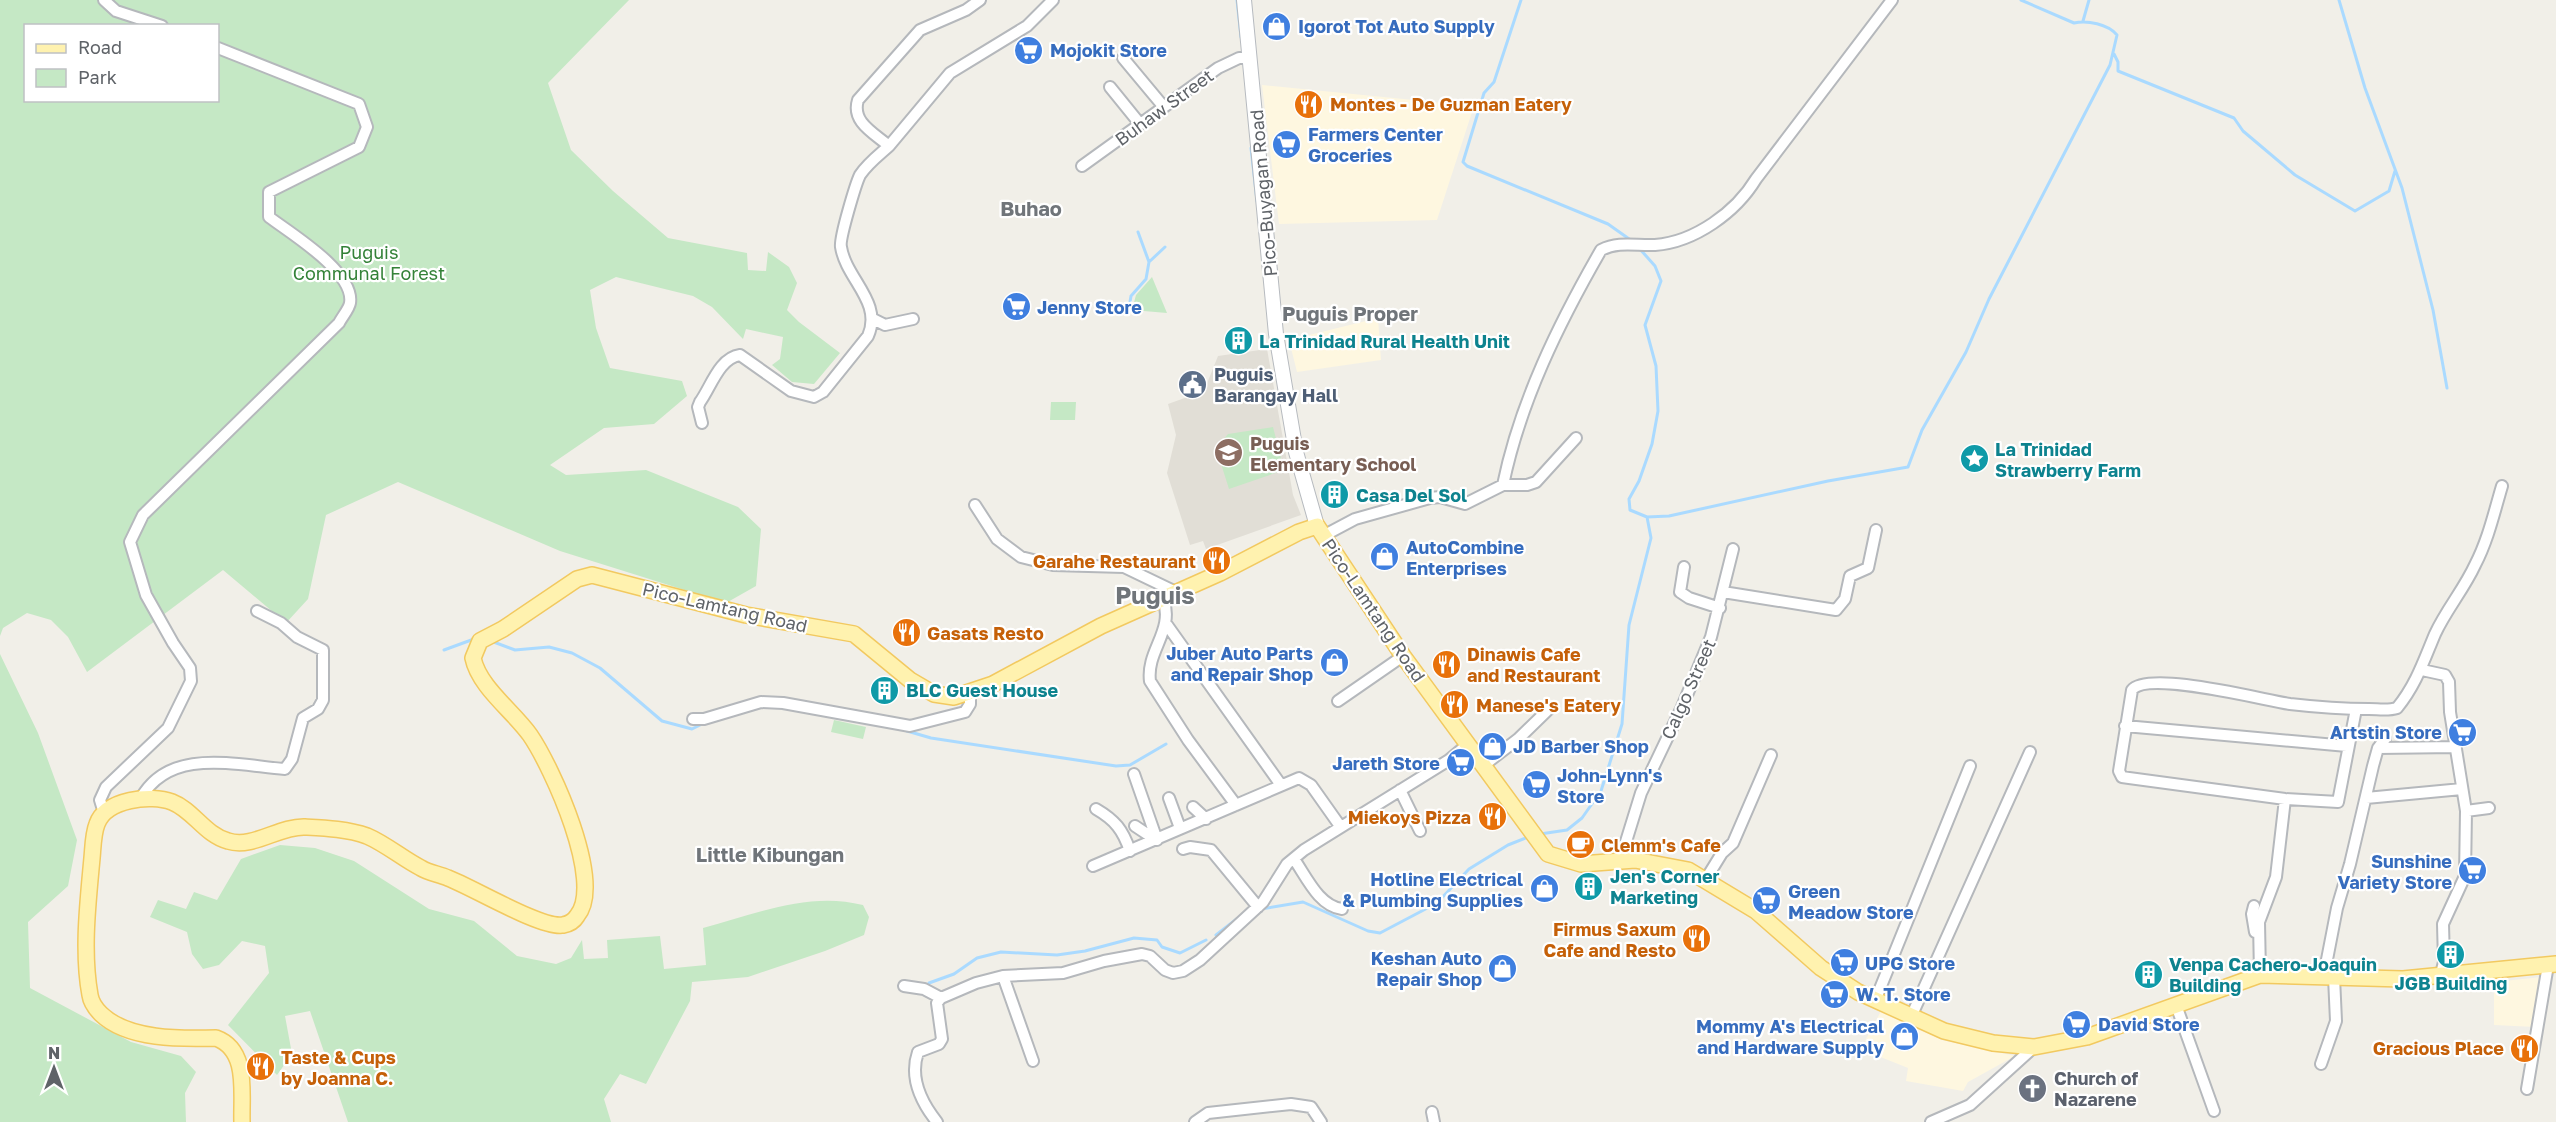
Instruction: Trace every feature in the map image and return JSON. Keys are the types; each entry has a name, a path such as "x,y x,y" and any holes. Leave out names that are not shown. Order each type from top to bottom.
{"main road":[{"name":"Pico-Buyagan Road","path":"1244,0 1245,58 1276,334 1296,452 1320,531"},
{"name":"Pico-Lamtang Road","path":"104,813 141,798 160,798 177,803 212,834 234,843 250,841 281,829 301,827 367,836 423,870 446,877 522,913 545,922 562,925 572,922 579,915 585,896 584,867 573,827 558,790 530,736 485,684 475,667 473,658 480,640 503,629 577,579 592,575 746,615 854,634 910,680 934,694 954,697 1002,680 1101,626 1171,595 1306,529 1320,531 1402,656 1484,765 1530,829 1539,846 1548,854 1566,862 1581,864 1635,860 1688,870 1756,911 1821,968 1875,1001 1911,1017 1971,1038 2034,1047 2087,1037 2260,975 2403,979 2552,965"},
{"path":"104,813 97,823 89,892 87,959 90,998 100,1013 115,1025 141,1033 216,1038 225,1041 234,1050 241,1069 242,1122"}],"street":[{"path":"104,0 116,11 156,24"},
{"path":"890,146 859,121 856,114 858,100 920,30 966,10 980,0"},
{"path":"702,423 698,407 700,402 721,367 735,355 740,355 799,395 817,397 868,336 873,320 869,302 855,281 840,243 859,177 869,163 890,146 950,73 1028,26 1053,0"},
{"path":"1503,485 1510,447 1546,356 1601,250 1612,244 1656,245 1674,242 1730,212 1746,196 1756,179 1893,0"},
{"path":"104,813 100,800 106,787 168,728 191,681 190,668 146,595 130,542 143,515 339,323 350,303 348,287 327,261 269,217 269,192 359,147 367,127 359,104 219,48"},
{"path":"1123,58 1163,106"},
{"name":"Buhaw Street","path":"1082,166 1218,68 1245,58"},
{"path":"1110,87 1140,124"},
{"path":"873,320 885,325 913,319"},
{"path":"1320,531 1430,498 1467,504 1503,485 1527,485 1536,482 1576,438"},
{"path":"2356,709 2347,746 2338,802 2285,799 2122,777 2118,767 2132,690 2140,684 2169,684 2289,703 2356,709 2397,708 2407,697 2422,670 2436,632 2485,544 2502,486"},
{"path":"975,506 997,539 1021,557 1053,565 1124,567 1171,595 1167,625 1159,643 1150,677 1181,729 1236,805"},
{"path":"1723,592 1836,610 1845,599 1851,576 1868,568 1876,530"},
{"name":"Calgo Street","path":"1620,861 1641,793 1692,685 1720,608 1733,549"},
{"path":"1684,567 1680,592 1689,598 1720,608"},
{"path":"141,798 149,784 182,764 199,762 285,769 292,759 303,718 318,710 323,700 323,650 297,638 281,623 257,611"},
{"path":"1167,625 1281,785"},
{"path":"1338,701 1402,656"},
{"path":"2422,670 2445,675 2449,682 2466,811 2465,876 2443,924 2444,962 2441,974"},
{"path":"693,719 705,719 761,702 783,703 910,726 965,711 970,704 970,692"},
{"path":"1484,765 1518,739 1550,708"},
{"path":"2125,726 2347,746"},
{"path":"2321,1064 2336,1021 2329,976 2337,908 2378,748 2385,739"},
{"path":"936,1122 916,1088 914,1077 918,1052 939,1044 942,1039 937,1003 941,998 976,983 1003,976 1063,973 1104,961 1143,954 1150,956 1164,970 1184,971 1200,960 1258,907 1294,859 1340,826 1449,760 1467,745"},
{"path":"2378,748 2456,747"},
{"path":"1911,1017 2030,752"},
{"path":"1706,879 1722,853 1733,843 1771,755"},
{"path":"1875,1001 1970,766"},
{"path":"1134,774 1156,840"},
{"path":"1093,866 1299,778 1307,780 1340,826"},
{"path":"2366,798 2462,789"},
{"path":"1400,790 1420,831"},
{"path":"1169,798 1180,828"},
{"path":"2260,975 2259,922 2276,877 2285,799"},
{"path":"1193,807 1206,819"},
{"path":"2466,811 2489,808"},
{"path":"1096,809 1111,817 1119,827 1130,851"},
{"path":"1135,826 1156,840"},
{"path":"1183,849 1190,847 1211,850 1258,907"},
{"path":"1294,859 1322,900 1331,908 1342,909"},
{"path":"2254,906 2252,914 2255,934 2254,948 2259,949"},
{"path":"2526,1089 2552,965"},
{"path":"1003,976 1033,1061"},
{"path":"904,986 932,992 941,998"},
{"path":"2176,1005 2214,1111"},
{"path":"1931,1122 1970,1105 2034,1047"},
{"path":"1195,1122 1208,1113 1235,1117 1300,1104 1311,1107 1321,1122"}],"shaded area":[{"path":"1262,85 1474,106 1437,220 1279,224"},
{"path":"1378,318 1381,360 1297,372 1289,340"},
{"name":"Puguis Elementary School","path":"1267,349 1293,495 1301,515 1206,549 1203,541 1190,545 1167,473 1176,435 1168,404 1204,391 1218,356"},
{"path":"2543,977 2535,1027 2494,1025 2494,982"},
{"path":"1881,1011 1942,1040 2015,1056 1968,1082 1963,1091 1906,1081 1908,1068 1873,1054 1865,1041"}],"green space":[{"name":"Puguis Communal Forest","path":"0,0 629,0 548,83 571,150 613,191 668,238 747,253 748,270 766,271 768,252 789,267 797,283 787,310 840,353 814,384 792,382 772,365 780,359 783,337 746,329 743,339 712,307 693,296 616,277 590,290 596,328 610,368 682,381 687,396 654,424 604,428 550,465 566,475 646,470 738,507 761,529 756,586 726,603 560,551 398,482 326,515 308,599 286,623 223,570 87,672 68,637 51,620 27,613 3,628 0,636"},
{"path":"1152,277 1167,313 1132,310 1136,295"},
{"path":"1051,402 1076,402 1075,420 1050,420"},
{"path":"1273,427 1284,470 1229,489 1216,448 1228,434"},
{"path":"0,654 38,733 77,840 68,886 28,922 30,988 131,1042 181,1056 196,1072 185,1093 186,1122 0,1122"},
{"path":"834,720 866,727 863,739 831,732"},
{"path":"280,845 315,848 354,861 429,909 474,921 517,956 556,964 571,958 582,940 584,959 608,958 607,940 660,936 664,969 706,965 703,928 802,902 843,901 863,905 869,917 864,935 825,951 748,977 692,982 690,1001 646,1084 620,1074 604,1099 611,1122 348,1122 310,1011 285,1016 292,1054 277,1075 228,1025 269,973 265,946 242,941 219,965 203,969 192,954 187,932 150,917 158,900 186,909 194,892 217,900 241,859"}],"waterway":[{"path":"1237,0 1241,37"},
{"path":"1521,0 1494,82 1484,93 1463,162 1467,166 1608,224 1632,241"},
{"path":"1639,248 1655,266 1661,281 1645,325 1656,366 1658,411 1652,444 1639,481 1629,499 1630,510 1647,517 1669,516 1828,481 1908,467 1922,430 1966,352 1989,299 2110,65 2117,35 2113,31 2097,24 2074,23 2021,0"},
{"path":"2083,21 2089,0"},
{"path":"2339,0 2365,88 2402,188 2433,310 2447,388"},
{"path":"2114,54 2118,62 2118,71 2234,118 2243,131 2295,175 2355,211 2389,191 2395,171"},
{"path":"1251,148 1257,201"},
{"path":"1138,232 1149,262"},
{"path":"1129,308 1131,296 1146,279 1149,262 1165,247"},
{"path":"1540,834 1567,830 1582,818 1601,791 1622,724 1629,625 1651,538 1647,517"},
{"path":"444,650 474,639"},
{"path":"491,641 515,650 549,647 572,653 600,668 662,721 692,729 704,723"},
{"path":"907,731 931,738 1116,766 1130,765 1166,744"},
{"path":"1261,909 1303,902 1368,931 1380,933 1437,903 1469,869 1508,845 1528,837"},
{"path":"1216,935 1238,918"},
{"path":"929,983 954,974 977,958 1001,952 1057,955 1085,951 1134,938 1157,940 1162,947 1180,953 1206,940"}],"place":[{"name":"Igorot Tot Auto Supply","path":"1277,26"},
{"name":"Mojokit Store","path":"1029,50"},
{"name":"Montes - De Guzman Eatery","path":"1309,104"},
{"name":"Farmers Center Groceries","path":"1287,144"},
{"name":"Jenny Store","path":"1016,307"},
{"name":"La Trinidad Rural Health Unit","path":"1238,341"},
{"name":"Puguis Barangay Hall","path":"1193,384"},
{"name":"Puguis Elementary School","path":"1229,453"},
{"name":"La Trinidad Strawberry Farm","path":"1974,459"},
{"name":"Casa Del Sol","path":"1335,495"},
{"name":"AutoCombine Enterprises","path":"1385,557"},
{"name":"Garahe Restaurant","path":"1217,561"},
{"name":"Gasats Resto","path":"906,633"},
{"name":"Juber Auto Parts and Repair Shop","path":"1334,663"},
{"name":"Dinawis Cafe and Restaurant","path":"1446,664"},
{"name":"BLC Guest House","path":"885,690"},
{"name":"Manese's Eatery","path":"1455,705"},
{"name":"Artstin Store","path":"2463,732"},
{"name":"JD Barber Shop","path":"1492,746"},
{"name":"Jareth Store","path":"1461,763"},
{"name":"John-Lynn's Store","path":"1536,785"},
{"name":"Miekoys Pizza","path":"1492,817"},
{"name":"Clemm's Cafe","path":"1580,845"},
{"name":"Sunshine Variety Store","path":"2473,871"},
{"name":"Jen's Corner Marketing","path":"1589,886"},
{"name":"Hotline Electrical & Plumbing Supplies","path":"1544,889"},
{"name":"Green Meadow Store","path":"1767,901"},
{"name":"Firmus Saxum Cafe and Resto","path":"1697,939"},
{"name":"JGB Building","path":"2451,954"},
{"name":"UPG Store","path":"1844,963"},
{"name":"Keshan Auto Repair Shop","path":"1503,968"},
{"name":"Venpa Cachero-Joaquin Building","path":"2148,974"},
{"name":"W. T. Store","path":"1835,994"},
{"name":"David Store","path":"2077,1024"},
{"name":"Mommy A's Electrical and Hardware Supply","path":"1905,1036"},
{"name":"Gracious Place","path":"2525,1048"},
{"name":"Taste & Cups by Joanna C.","path":"260,1067"},
{"name":"Church of Nazarene","path":"2033,1088"}],"district":[{"name":"Buhao","path":"1031,208"},
{"name":"Puguis Proper","path":"1350,313"},
{"name":"Puguis","path":"1155,594"},
{"name":"Little Kibungan","path":"770,854"}]}
